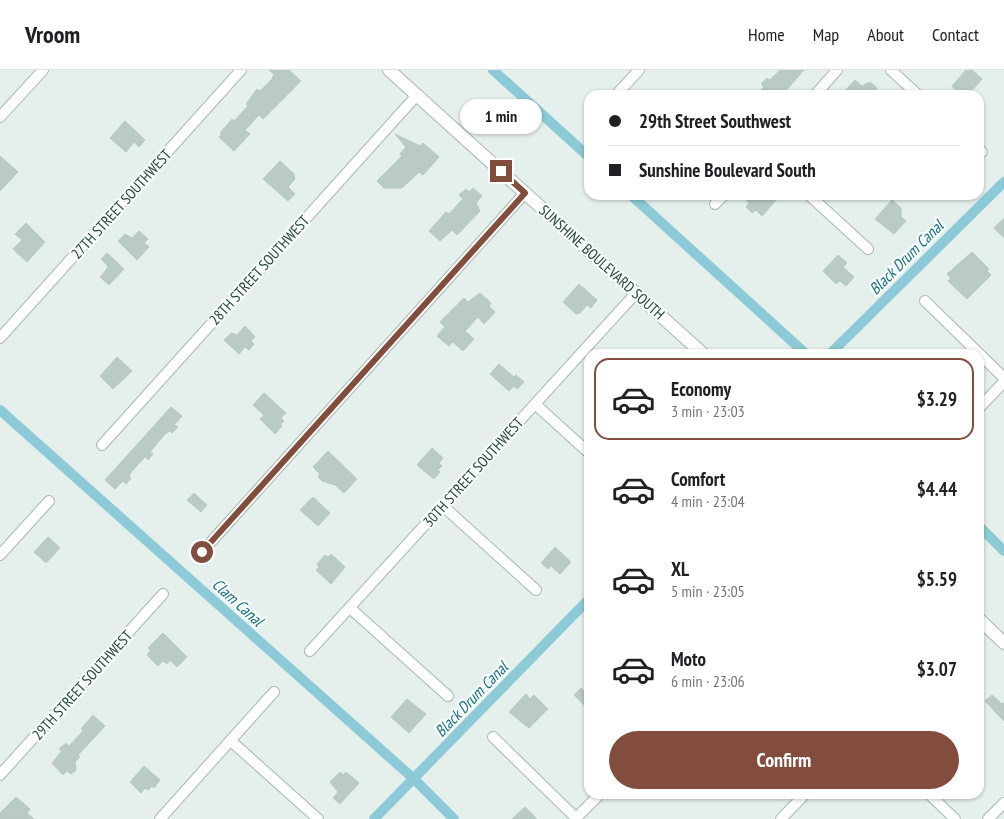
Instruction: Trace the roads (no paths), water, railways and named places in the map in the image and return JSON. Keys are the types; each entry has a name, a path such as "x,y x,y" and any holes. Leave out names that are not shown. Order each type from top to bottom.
{"street":[{"path":"0,117 43,70"},
{"name":"27TH STREET SOUTHWEST","path":"0,338 241,70"},
{"name":"SUNSHINE BOULEVARD SOUTH","path":"389,70 698,349"},
{"path":"621,90 639,70"},
{"path":"819,90 837,70"},
{"path":"891,70 913,90"},
{"name":"28TH STREET SOUTHWEST","path":"102,444 418,95"},
{"path":"202,552 525,193"},
{"path":"715,204 719,200"},
{"path":"814,200 868,249"},
{"name":"30TH STREET SOUTHWEST","path":"585,349 636,293"},
{"path":"925,301 974,349"},
{"name":"30TH STREET SOUTHWEST","path":"310,651 584,350"},
{"path":"984,359 1004,378"},
{"path":"984,403 1004,382"},
{"path":"535,404 584,448"},
{"path":"0,555 49,501"},
{"path":"443,506 536,590"},
{"name":"29TH STREET SOUTHWEST","path":"0,775 163,594"},
{"path":"350,608 448,696"},
{"path":"984,624 1004,644"},
{"path":"160,819 274,692"},
{"path":"493,737 575,819 595,799"},
{"path":"231,741 318,819"},
{"path":"781,819 800,799"},
{"path":"934,799 955,819"},
{"path":"988,819 1004,803"}],"waterway":[{"path":"493,70 584,152"},
{"name":"Black Drum Canal","path":"835,349 1004,182"},
{"path":"637,200 800,349"},
{"name":"Clam Canal","path":"0,410 414,779 454,819"},
{"path":"984,531 1004,551"},
{"name":"Black Drum Canal","path":"374,819 584,604"}]}
